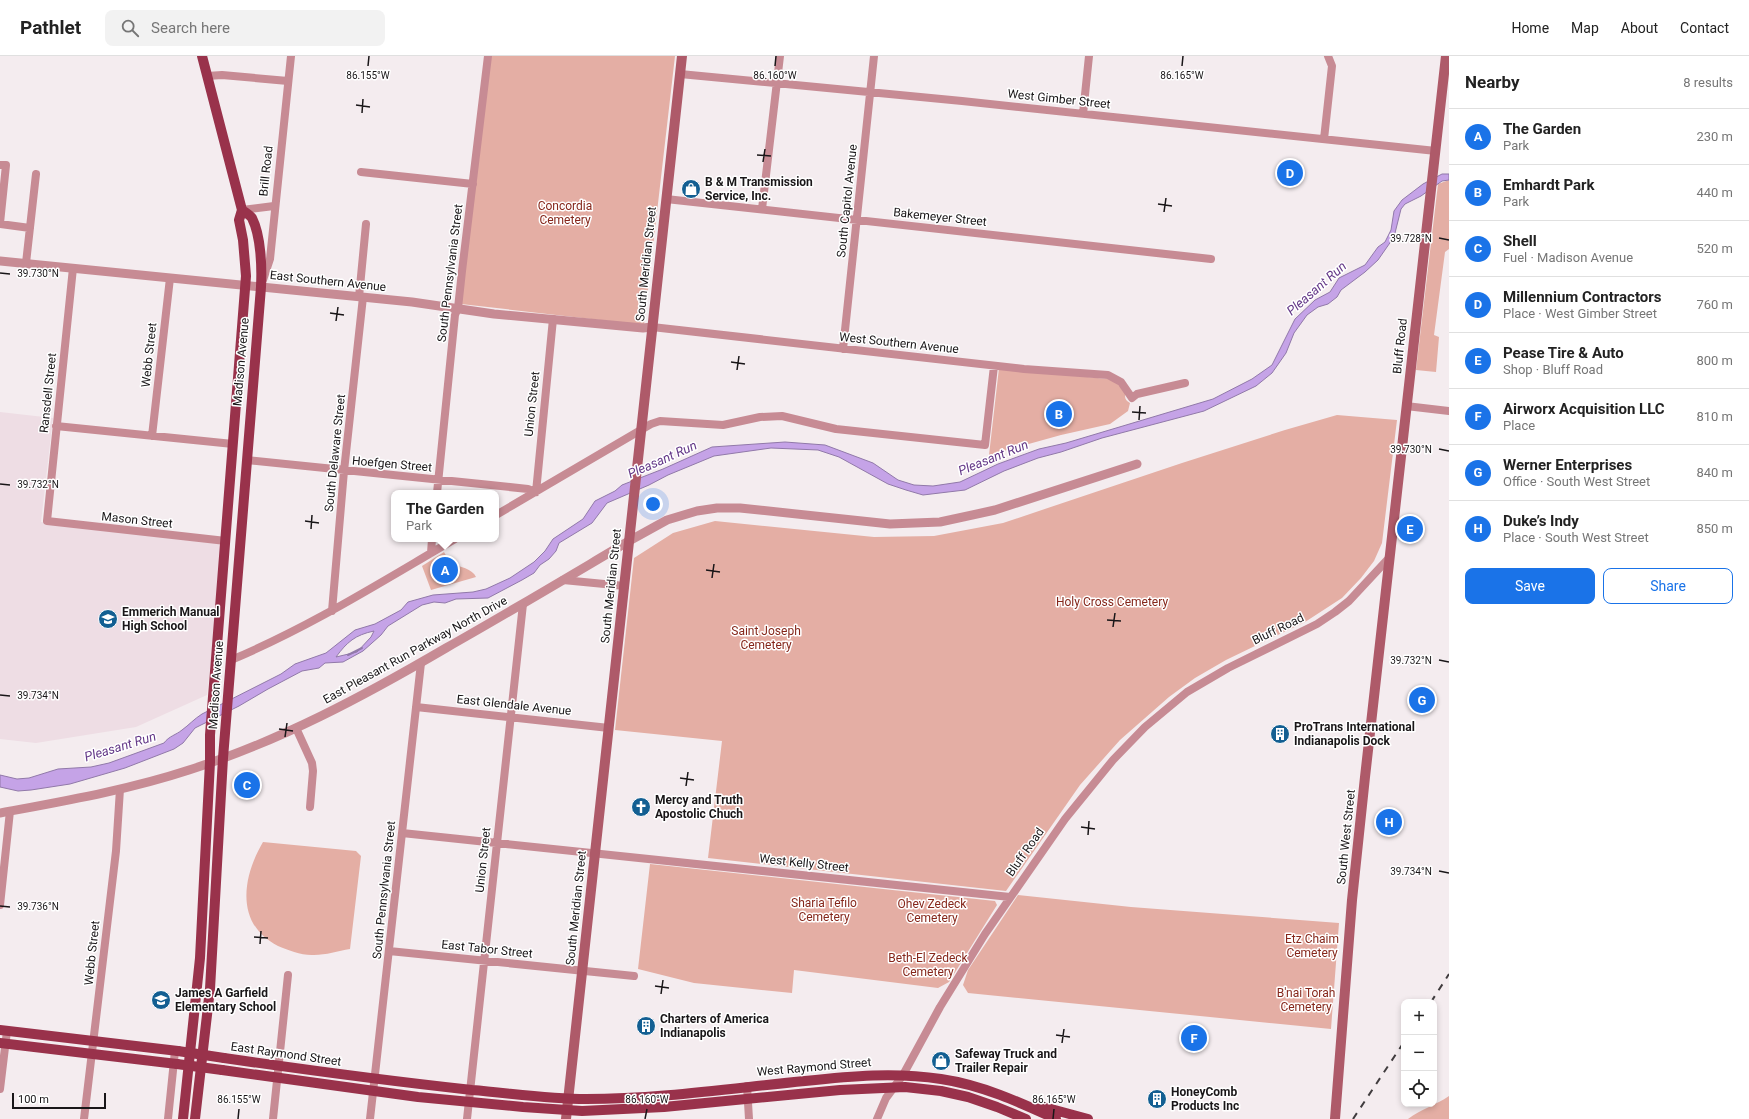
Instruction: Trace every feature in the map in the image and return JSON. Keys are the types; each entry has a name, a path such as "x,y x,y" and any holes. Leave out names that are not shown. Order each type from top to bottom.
{"main road":[{"name":"Madison Avenue","path":"183,1119 200,958 210,736 246,286 246,260 239,220 242,210 202,56"},
{"name":"South Meridian Street","path":"566,1115 682,56"},
{"name":"Bluff Road","path":"1389,558 1446,56"},
{"name":"Madison Avenue","path":"195,1119 210,989 223,758 261,287 261,261 257,237 251,217 242,210"},
{"name":"South West Street","path":"1335,1119 1352,900 1389,558"},
{"name":"East Raymond Street","path":"3,1030 177,1051 374,1079 568,1098"},
{"name":"East Raymond Street","path":"3,1043 222,1070 373,1092 468,1102 566,1115"},
{"name":"West Raymond Street","path":"568,1098 626,1098 841,1077 903,1075 956,1082 1011,1098 1056,1119"},
{"name":"West Raymond Street","path":"566,1115 840,1090 894,1087 941,1091 968,1097 1027,1119"},
{"path":"1011,1098 1088,1119"}],"street":[{"name":"Brill Road","path":"261,287 270,259 274,206 291,56"},
{"name":"South Pennsylvania Street","path":"437,490 455,315 458,308 488,56"},
{"path":"762,210 780,56"},
{"name":"South Capitol Avenue","path":"843,349 874,56"},
{"path":"1083,114 1089,56"},
{"path":"1324,139 1332,66 1328,56"},
{"name":"West Gimber Street","path":"680,74 1436,151"},
{"path":"207,76 222,75 288,81"},
{"path":"0,164 6,165 0,224 30,228"},
{"path":"361,172 473,184"},
{"path":"26,263 36,174"},
{"name":"Bakemeyer Street","path":"666,199 1211,259"},
{"path":"242,210 274,206"},
{"name":"South Delaware Street","path":"332,611 361,297 366,224"},
{"name":"East Southern Avenue","path":"0,261 361,297 458,308 494,314 643,328 652,327"},
{"name":"Ransdell Street","path":"47,521 73,268"},
{"name":"Webb Street","path":"152,436 170,278"},
{"name":"Union Street","path":"536,492 553,319"},
{"name":"West Southern Avenue","path":"652,327 994,366 1108,375 1121,382 1132,398 1138,394 1185,384"},
{"path":"499,513 655,422 663,421 723,425 763,417 782,416 836,429 985,445 994,366"},
{"path":"1406,406 1449,411"},
{"path":"56,426 233,444"},
{"name":"Hoefgen Street","path":"246,460 528,489 536,492"},
{"name":"East Pleasant Run Parkway North Drive","path":"0,813 120,789 163,778 223,758 296,728 358,698 421,663 667,520 697,511 717,508 740,508 890,524 940,522 995,510 1137,464"},
{"name":"Mason Street","path":"47,521 226,541"},
{"path":"431,553 432,542"},
{"path":"231,660 332,611 450,542"},
{"name":"Bluff Road","path":"877,1119 886,1098 903,1075 950,989 1010,897 1065,819 1098,777 1152,722 1187,692 1216,675 1328,618 1349,601 1389,558"},
{"path":"563,580 625,586"},
{"name":"Union Street","path":"467,1119 523,604"},
{"name":"South Pennsylvania Street","path":"370,1119 421,663"},
{"name":"East Glendale Avenue","path":"416,707 609,728"},
{"path":"296,728 313,767 310,808"},
{"name":"Webb Street","path":"84,1119 97,1005 102,979 116,851 120,789"},
{"path":"0,905 10,811"},
{"name":"West Kelly Street","path":"402,833 1010,897"},
{"name":"East Tabor Street","path":"389,951 634,976"},
{"path":"273,1119 288,975"},
{"path":"0,1089 3,1030"},
{"path":"168,1119 177,1051"},
{"path":"747,1086 748,1119"},
{"path":"1027,1119 1033,1109"}],"shaded area":[{"name":"Pleasant Run","path":"1442,174 1449,174 1449,180 1442,181 1421,196 1405,204 1401,209 1394,237 1378,260 1341,290 1337,297 1328,304 1318,307 1307,315 1294,333 1286,353 1272,373 1256,386 1204,411 1102,438 1038,458 1004,471 965,490 923,495 888,484 839,457 818,450 771,448 714,456 607,503 592,523 559,543 556,551 549,559 540,565 534,573 522,580 488,598 456,599 445,603 434,602 422,605 388,626 381,635 363,651 343,662 325,663 319,668 302,671 239,706 195,728 183,743 174,749 125,768 70,784 18,791 0,787 0,775 17,779 29,778 58,769 91,767 109,763 164,743 202,714 281,674 295,664 326,653 355,630 375,624 401,610 408,602 433,595 473,592 486,589 510,578 534,562 545,551 553,539 583,519 595,501 615,491 622,485 663,469 712,447 785,442 825,445 873,463 898,480 914,485 933,486 960,482 998,464 1039,449 1066,443 1213,399 1252,379 1272,365 1295,319 1315,300 1330,292 1339,278 1365,265 1378,247 1385,242 1391,230 1394,211 1402,200 1423,184","holes":["374,631 371,637 357,652 336,657 348,643 357,637"]},
{"name":"Emmerich Manual High School","path":"0,412 53,418 41,522 224,543 207,695 136,727 36,743 0,739"}],"green space":[{"name":"Concordia Cemetery","path":"491,56 675,56 644,325 461,304"},
{"path":"1449,180 1449,249 1445,252 1434,335 1439,337 1436,372 1416,370 1438,184"},
{"path":"999,368 1117,380 1126,392 1125,398 1130,403 1128,411 1110,424 1061,435 989,455"},
{"name":"Holy Cross Cemetery","path":"1337,415 1397,420 1382,543 1374,561 1361,578 1342,598 1305,622 1226,660 1195,678 1169,697 1120,740 1080,785 1006,891 708,858 722,741 615,730 634,558 673,533 715,521 874,537 934,536 1003,523 1182,463"},
{"path":"444,552 451,564 469,570 476,577 431,590 422,566"},
{"path":"263,842 356,851 361,856 350,949 318,955 300,954 278,946 264,937 255,926 249,913 246,899 247,885 250,870"},
{"path":"650,864 995,901 997,905 949,982 938,988 794,970 792,993 694,983 638,969"},
{"path":"1018,895 1131,907 1339,923 1331,1029 968,993 963,985 968,970"},
{"path":"1449,1096 1449,1119 1408,1119 1428,1107 1437,1107 1437,1103"}],"waterway":[{"name":"Pleasant Run","path":"348,655 362,648"}],"railway":[{"path":"1433,999 1449,974"},
{"path":"1353,1119 1401,1047"}],"place":[{"name":"Millennium Contractors","path":"1290,173"},
{"name":"B & M Transmission Service, Inc.","path":"691,189"},
{"name":"Emhardt Park","path":"1059,414"},
{"name":"Pease Tire & Auto","path":"1410,529"},
{"name":"The Garden","path":"445,570"},
{"name":"Emmerich Manual High School","path":"108,619"},
{"name":"Werner Enterprises","path":"1422,700"},
{"name":"ProTrans International Indianapolis Dock","path":"1280,734"},
{"name":"Shell","path":"247,785"},
{"name":"Mercy and Truth Apostolic Chuch","path":"641,807"},
{"name":"Duke’s Indy","path":"1389,822"},
{"name":"James A Garfield Elementary School","path":"161,1000"},
{"name":"Charters of America Indianapolis","path":"646,1026"},
{"name":"Airworx Acquisition LLC","path":"1194,1038"},
{"name":"Safeway Truck and Trailer Repair","path":"941,1061"},
{"name":"HoneyComb Products Inc","path":"1157,1099"}],"park label":[{"name":"Saint Joseph Cemetery","path":"766,638"},
{"name":"Sharia Tefilo Cemetery","path":"824,910"},
{"name":"Ohev Zedeck Cemetery","path":"932,911"},
{"name":"Etz Chaim Cemetery","path":"1312,946"},
{"name":"Beth-El Zedeck Cemetery","path":"928,965"},
{"name":"B'nai Torah Cemetery","path":"1306,1000"}]}
